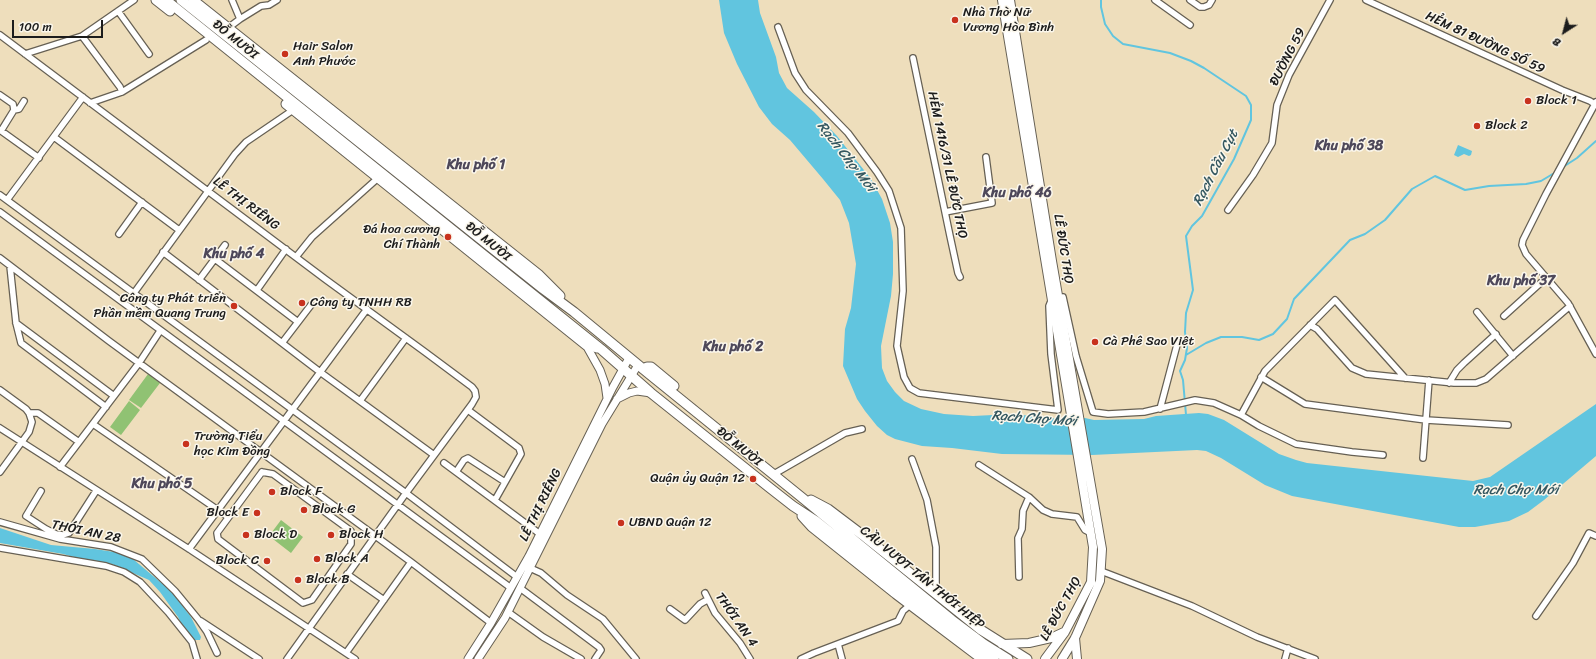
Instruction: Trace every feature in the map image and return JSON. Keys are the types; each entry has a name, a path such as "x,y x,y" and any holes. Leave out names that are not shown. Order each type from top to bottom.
{"highway":[{"name":"ĐỖ MƯỜI","path":"156,0 586,345"},
{"name":"ĐỖ MƯỜI","path":"166,0 601,349 630,376 793,506 812,527 910,605 982,659"},
{"name":"ĐỖ MƯỜI","path":"182,0 574,312 677,397 774,474 800,496 819,518"},
{"name":"ĐỖ MƯỜI","path":"193,0 538,274 574,312"},
{"path":"210,22 228,28"},
{"path":"586,345 601,349"},
{"name":"ĐỖ MƯỜI","path":"800,496 828,509 1000,644 1023,658"},
{"name":"ĐỖ MƯỜI","path":"793,506 819,518"},
{"name":"CẦU VƯỢT TÂN THỚI HIỆP","path":"819,518 927,610 963,638 994,659"},
{"name":"CẦU VƯỢT TÂN THỚI HIỆP","path":"819,518 984,644 1008,659"}],"main road":[{"name":"LÊ ĐỨC THỌ","path":"1002,0 1027,131 1073,406"},
{"name":"LÊ ĐỨC THỌ","path":"1010,0 1051,301 1073,406"},
{"path":"1073,406 1085,473"},
{"name":"LÊ ĐỨC THỌ","path":"1045,659 1065,632 1091,582 1093,547 1085,473"},
{"name":"LÊ ĐỨC THỌ","path":"1062,659 1075,638 1100,581 1102,549 1085,473"},
{"path":"1093,568 1101,571"},
{"path":"1000,644 1029,643 1051,638 1065,632"},
{"path":"1075,638 1077,659"}],"street":[{"path":"25,54 82,36 134,0"},
{"path":"232,0 240,19"},
{"path":"228,28 264,3 277,0"},
{"path":"1155,0 1190,25"},
{"path":"1190,0 1200,7 1204,7 1209,5 1212,0"},
{"name":"ĐƯỜNG 59","path":"1228,210 1253,175 1272,143 1278,105 1289,75 1330,0"},
{"name":"HẺM 81 ĐƯỜNG SỐ 59","path":"1366,0 1595,104"},
{"path":"118,11 149,54"},
{"name":"LÊ ĐỨC THỌ","path":"778,26 795,72 806,90 848,133 889,191 901,228 903,291 897,346 904,377 910,388 919,393 1058,410 1051,354 1049,306 1051,301"},
{"name":"LÊ THỊ RIÊNG","path":"0,35 472,387 476,393 468,410"},
{"path":"82,36 120,87 122,92"},
{"path":"90,103 122,92 206,40"},
{"name":"HẺM 1416/31 LÊ ĐỨC THỌ","path":"913,58 960,277"},
{"path":"0,95 13,104 14,110"},
{"path":"7,200 83,98"},
{"path":"24,101 19,109 14,110 1,130 38,158"},
{"path":"1595,104 1523,240 1522,245 1523,250 1570,306 1596,354"},
{"path":"134,293 235,154 246,142 293,110"},
{"path":"54,137 180,230"},
{"path":"945,212 992,203 986,157"},
{"path":"296,257 312,237 378,178"},
{"path":"0,194 406,493 517,577"},
{"path":"119,234 142,202"},
{"path":"0,212 283,422 511,588"},
{"path":"200,280 225,245"},
{"path":"256,290 286,249"},
{"path":"163,252 320,372 434,455"},
{"path":"0,258 139,363 492,623"},
{"path":"215,259 298,322"},
{"path":"10,266 16,323 21,343 106,407"},
{"path":"1504,316 1546,278"},
{"name":"LÊ ĐỨC THỌ","path":"1063,297 1076,356 1093,412 1108,414 1144,412 1160,409"},
{"path":"1241,415 1261,377 1335,300 1405,378"},
{"path":"282,343 311,305"},
{"path":"1310,325 1318,329 1352,368 1366,374 1449,383 1476,383 1486,379 1570,306"},
{"path":"190,549 367,309"},
{"path":"1477,312 1514,356"},
{"path":"16,323 114,396"},
{"path":"60,467 139,363 160,331"},
{"path":"1449,383 1457,370 1496,334"},
{"path":"360,401 406,338"},
{"path":"1160,409 1178,341"},
{"path":"586,345 600,370 605,384 607,398"},
{"name":"LÊ THỊ RIÊNG","path":"468,659 492,623 540,534 622,368 629,358"},
{"name":"LÊ THỊ RIÊNG","path":"478,659 508,612 606,417 630,376 640,367"},
{"path":"1261,377 1305,404 1426,420 1508,425"},
{"path":"1422,458 1429,380"},
{"path":"0,390 29,413 38,413 79,442"},
{"path":"617,399 636,391 651,393"},
{"path":"1160,409 1196,400 1214,403 1241,415 1259,426 1296,444 1352,452 1383,454"},
{"path":"287,659 397,505 468,410 519,448 521,454 495,500"},
{"path":"0,472 31,428 29,413"},
{"path":"93,424 228,517"},
{"path":"0,428 96,491 190,549 355,659"},
{"path":"774,474 845,433 862,429"},
{"path":"456,472 464,460 468,458 505,482"},
{"path":"912,459 927,500 936,547 936,595"},
{"path":"444,463 540,534"},
{"path":"979,465 1029,497 1043,510 1052,514 1077,517 1086,530 1091,533"},
{"path":"262,472 273,474 351,531 351,544 312,600 303,602 218,539 217,533 228,517 262,472"},
{"path":"41,490 26,516 46,529 56,534 63,535 68,533 96,491"},
{"path":"1019,577 1018,538 1022,529 1023,511 1029,497"},
{"name":"THỚI AN 28","path":"0,522 60,539 111,547 142,559 175,590 198,619 217,653"},
{"path":"1536,616 1573,563 1589,533 1596,536"},
{"path":"0,548 106,566 124,572 140,582 168,612 192,642 197,659"},
{"path":"346,653 411,562"},
{"path":"530,568 541,573 568,595 603,619 636,659"},
{"path":"1101,571 1192,606 1257,637 1315,659"},
{"path":"347,574 384,600"},
{"path":"520,588 599,647 600,650 595,659"},
{"name":"THỚI AN 4","path":"705,593 715,613 740,643 750,659"},
{"path":"670,609 685,620 700,604 708,600"},
{"path":"801,659 898,621 903,611 910,605"},
{"path":"508,612 543,637 581,659"},
{"path":"198,619 259,659"},
{"path":"838,644 842,659"},
{"path":"1285,659 1288,648"}],"green space":[{"path":"148,374 160,383 141,408 129,400"},
{"path":"129,401 140,410 121,435 110,427"},
{"path":"281,520 303,537 291,553 269,536"}],"water":[{"name":"Rạch Chợ Mới","path":"719,0 758,0 760,13 776,57 779,73 787,88 814,112 837,136 871,179 882,199 890,223 893,242 893,274 891,296 881,346 882,368 887,381 904,401 921,409 944,414 973,416 1013,414 1059,419 1085,418 1094,420 1144,419 1156,416 1199,413 1208,414 1224,420 1279,454 1307,463 1473,481 1490,477 1596,404 1596,456 1528,512 1509,521 1475,527 1459,527 1292,496 1265,485 1221,458 1206,451 1197,450 1092,455 1002,454 922,446 895,439 887,435 877,426 857,399 843,366 845,329 851,308 856,264 849,223 840,200 790,140 772,124 759,107 737,64 724,33"},
{"path":"1458,145 1472,151 1471,155 1469,156 1464,154 1458,157 1454,155"},
{"path":"0,528 51,545 95,549 127,554 171,591 191,617 201,637 200,640 194,640 185,632 178,617 160,592 149,580 112,564 92,562 63,554 0,543"}],"waterway":[{"name":"Rạch Cầu Cụt","path":"1101,0 1105,24 1113,36 1123,44 1170,53 1191,61 1246,96 1251,105 1251,120 1234,159 1202,216 1192,226 1186,236 1193,290 1186,313 1185,332 1187,348 1185,360 1180,371 1183,380 1186,415"},
{"path":"1563,167 1577,158 1596,141"},
{"path":"1186,355 1206,343 1221,337 1242,337 1259,340 1273,334 1287,319 1294,299 1350,240 1365,234 1385,220 1412,189 1435,176 1465,190 1489,186 1526,184 1541,181 1556,172"}],"place":[{"name":"Nhà Thờ Nữ Vương Hòa Bình","path":"955,20"},
{"name":"Hair Salon Anh Phước","path":"285,54"},
{"name":"Block 1","path":"1528,101"},
{"name":"Block 2","path":"1477,126"},
{"name":"Đá hoa cương Chí Thành","path":"448,237"},
{"name":"Công ty TNHH RB","path":"302,303"},
{"name":"Công ty Phát triển Phần mềm Quang Trung","path":"234,306"},
{"name":"Cà Phê Sao Việt","path":"1095,342"},
{"name":"Trường Tiểu học Kim Đồng","path":"186,444"},
{"name":"Quận ủy Quận 12","path":"753,479"},
{"name":"Block F","path":"272,492"},
{"name":"Block G","path":"304,510"},
{"name":"Block E","path":"257,513"},
{"name":"UBND Quận 12","path":"621,523"},
{"name":"Block D","path":"246,535"},
{"name":"Block H","path":"331,535"},
{"name":"Block A","path":"317,559"},
{"name":"Block C","path":"267,561"},
{"name":"Block B","path":"298,580"}],"district":[{"name":"Khu phố 38","path":"1349,146"},
{"name":"Khu phố 1","path":"476,165"},
{"name":"Khu phố 46","path":"1017,193"},
{"name":"Khu phố 4","path":"234,254"},
{"name":"Khu phố 37","path":"1521,281"},
{"name":"Khu phố 2","path":"733,347"},
{"name":"Khu phố 5","path":"162,484"}]}
